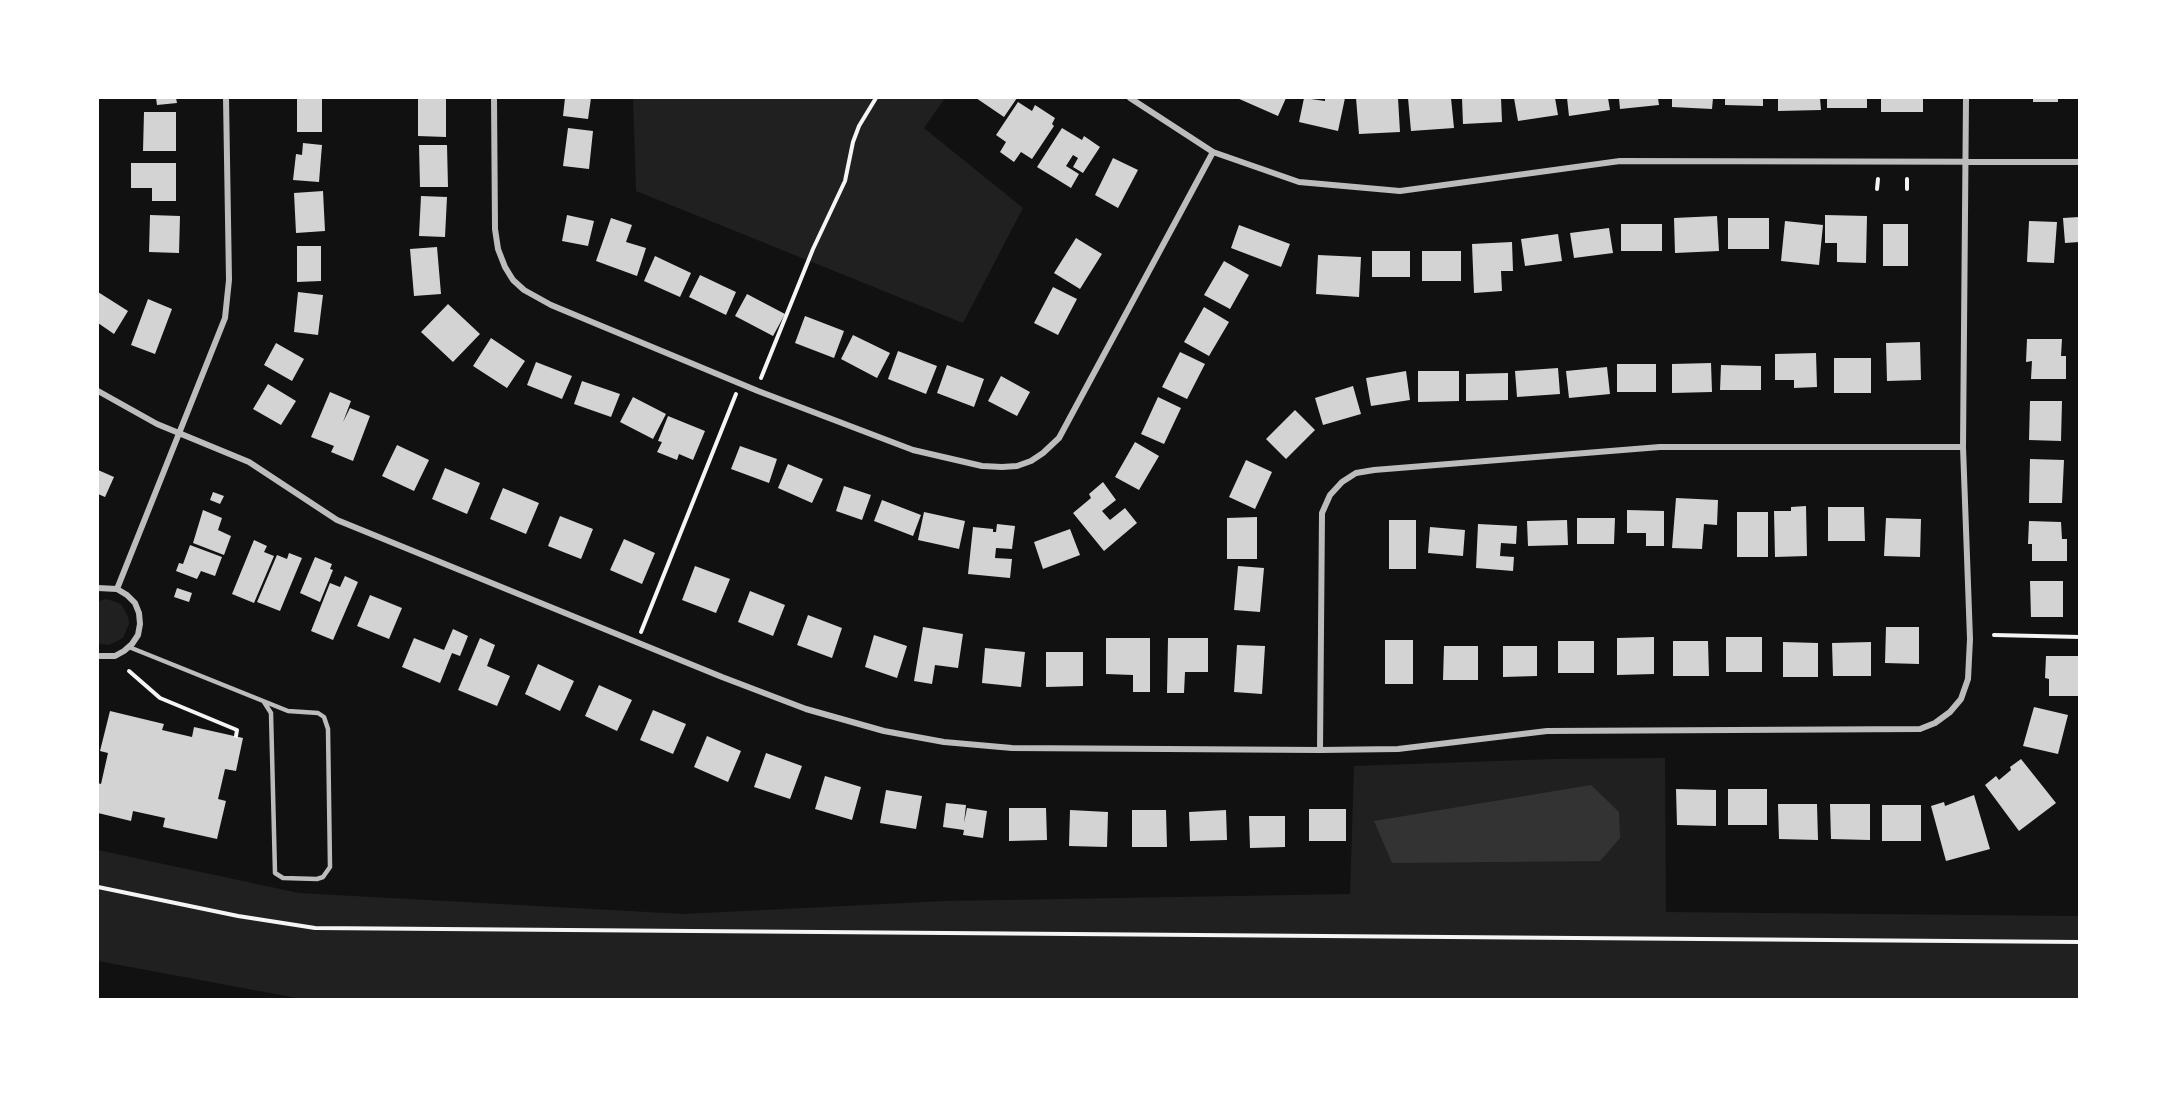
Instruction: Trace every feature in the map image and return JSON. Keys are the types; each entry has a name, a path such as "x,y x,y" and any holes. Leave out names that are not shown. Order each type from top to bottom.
{"street":[{"path":"117,589 225,318 228,299 226,98"},
{"path":"494,98 495,228 498,249 505,267 524,290 551,305 740,384 913,450 982,466 1017,466 1043,453 1059,438 1213,152"},
{"path":"1130,98 1213,152 1299,182 1400,191 1620,161 2079,162"},
{"path":"98,392 180,434 249,462 338,520 806,709 884,731 944,742 1012,748 1320,750 1398,749 1547,731 1920,729 1935,723 1950,712 1961,699 1968,679 1971,639 1963,447 1966,98"},
{"path":"1320,750 1322,513 1330,495 1342,482 1356,473 1660,447 1963,447"},
{"path":"98,588 117,589 127,595 135,603 140,624 138,635 129,647 115,656 98,656"}],"lane":[{"path":"129,647 288,711 318,713 327,722 330,867 323,877 317,879 283,878 275,873 271,713 264,702"}],"path":[{"path":"756,390 813,249 845,181 853,142 859,126 876,98"},
{"path":"1877,189 1878,179"},
{"path":"1907,179 1907,189"},
{"path":"637,641 740,384"},
{"path":"1994,635 2079,637"},
{"path":"129,671 160,698 237,730 236,736"},
{"path":"98,886 195,908 315,928 2079,942"}],"shaded area":[{"path":"633,98 945,98 924,128 1023,208 963,323 636,191"},
{"path":"107,599 121,604 128,616 129,624 123,638 109,645 98,643 98,601"},
{"path":"1665,758 1666,912 2079,916 2079,999 302,999 98,961 98,850 299,893 684,914 945,901 1350,894 1354,766 1553,759"},
{"path":"1591,785 1619,812 1620,838 1600,861 1392,863 1374,821"}],"building":[{"path":"156,98 176,98 177,103 157,105"},
{"path":"297,98 322,98 322,132 297,132"},
{"path":"418,98 446,98 446,137 418,136"},
{"path":"565,98 591,98 588,119 563,116"},
{"path":"976,98 1017,98 1004,117"},
{"path":"1237,98 1286,98 1278,116"},
{"path":"1304,98 1325,101 1325,98 1345,98 1338,131 1299,122"},
{"path":"1356,98 1398,98 1400,132 1359,134"},
{"path":"1408,98 1451,98 1454,128 1411,131"},
{"path":"1462,98 1501,98 1502,122 1463,124"},
{"path":"1514,98 1555,98 1558,115 1518,121"},
{"path":"1567,98 1608,98 1610,110 1569,116"},
{"path":"1619,98 1658,98 1659,105 1620,109"},
{"path":"1672,98 1713,98 1712,109 1672,107"},
{"path":"1725,98 1763,98 1763,106 1725,105"},
{"path":"1778,98 1820,98 1821,110 1778,111"},
{"path":"1827,98 1867,98 1867,108 1827,108"},
{"path":"1881,98 1923,98 1923,112 1881,112"},
{"path":"2033,98 2058,98 2058,102 2033,102"},
{"path":"1018,102 1032,111 1035,105 1055,118 1052,124 1054,126 1032,159 1021,152 1014,162 1000,152 1006,142 996,135"},
{"path":"144,112 176,112 176,151 143,151"},
{"path":"568,128 593,131 589,169 563,166"},
{"path":"1062,128 1082,140 1084,136 1100,147 1083,173 1073,167 1078,158 1073,155 1066,166 1079,174 1071,188 1037,167"},
{"path":"303,143 322,145 319,182 293,180 296,154 302,155"},
{"path":"419,145 447,145 448,187 420,187"},
{"path":"1113,158 1138,170 1118,208 1095,195"},
{"path":"131,163 176,163 176,201 152,201 152,188 131,188"},
{"path":"323,191 325,231 296,233 294,193"},
{"path":"421,196 447,197 445,237 419,236"},
{"path":"150,215 180,216 179,253 149,252"},
{"path":"567,215 594,221 588,246 562,241"},
{"path":"1825,215 1867,216 1866,263 1837,262 1837,243 1825,243"},
{"path":"1717,216 1719,251 1675,253 1674,218"},
{"path":"2079,217 2079,242 2065,243 2063,218"},
{"path":"611,218 632,225 626,242 646,248 637,276 596,261"},
{"path":"1728,218 1769,218 1769,249 1728,249"},
{"path":"1785,221 1823,225 1819,265 1781,261"},
{"path":"2029,221 2057,222 2054,263 2027,262"},
{"path":"1621,224 1662,224 1662,251 1621,251"},
{"path":"1883,224 1908,224 1908,266 1883,266"},
{"path":"1239,225 1290,244 1281,267 1231,248"},
{"path":"1609,228 1613,253 1574,258 1570,233"},
{"path":"1558,234 1562,261 1525,266 1521,239"},
{"path":"1076,238 1102,254 1080,289 1054,273"},
{"path":"1512,242 1513,271 1501,271 1502,291 1474,293 1472,244"},
{"path":"297,246 321,246 321,281 297,282"},
{"path":"437,247 441,294 414,296 410,249"},
{"path":"1372,251 1410,251 1410,277 1372,277"},
{"path":"1422,251 1461,251 1461,281 1422,281"},
{"path":"1318,255 1361,257 1359,297 1316,294"},
{"path":"655,256 691,273 680,297 644,281"},
{"path":"1224,261 1249,275 1230,309 1204,295"},
{"path":"700,275 736,292 726,315 689,297"},
{"path":"1053,287 1077,299 1058,335 1034,323"},
{"path":"98,292 128,311 114,334 98,323"},
{"path":"298,292 323,295 318,335 294,332"},
{"path":"747,294 785,314 773,336 735,316"},
{"path":"148,299 172,309 155,354 131,345"},
{"path":"448,304 480,334 453,362 421,332"},
{"path":"1204,307 1229,322 1209,356 1184,342"},
{"path":"805,316 844,331 834,358 795,343"},
{"path":"853,335 890,353 877,378 841,359"},
{"path":"491,338 525,361 507,388 473,366"},
{"path":"2027,339 2062,339 2061,356 2066,356 2066,379 2031,379 2032,361 2026,362"},
{"path":"1920,342 1921,380 1887,381 1886,343"},
{"path":"276,343 304,359 292,381 264,365"},
{"path":"898,351 937,366 926,394 888,379"},
{"path":"1180,352 1205,364 1187,399 1162,387"},
{"path":"1816,353 1817,387 1794,388 1794,380 1775,380 1775,354"},
{"path":"1834,358 1871,358 1871,393 1834,393"},
{"path":"536,362 572,376 562,399 527,385"},
{"path":"1711,363 1712,392 1672,393 1672,364"},
{"path":"1617,364 1656,364 1656,392 1617,392"},
{"path":"947,365 984,379 974,407 937,393"},
{"path":"1721,365 1761,366 1761,390 1720,390"},
{"path":"1607,367 1610,394 1569,398 1566,371"},
{"path":"1558,368 1560,394 1517,397 1515,371"},
{"path":"1406,371 1410,400 1371,406 1366,378"},
{"path":"1418,371 1459,371 1459,401 1418,402"},
{"path":"1508,373 1508,400 1466,401 1466,374"},
{"path":"1001,376 1030,392 1017,416 988,401"},
{"path":"582,381 620,394 611,417 574,404"},
{"path":"268,384 296,401 281,425 253,409"},
{"path":"1353,386 1361,414 1323,425 1315,398"},
{"path":"330,392 351,401 343,422 350,408 370,416 353,461 331,452 334,446 311,437"},
{"path":"633,397 666,414 653,439 620,422"},
{"path":"1158,397 1181,408 1164,444 1141,434"},
{"path":"2030,401 2062,401 2061,441 2029,440"},
{"path":"1295,410 1315,430 1286,459 1266,439"},
{"path":"668,416 705,431 693,460 679,454 677,460 657,452 662,442 658,441"},
{"path":"1135,442 1159,456 1139,490 1115,477"},
{"path":"397,445 429,460 414,491 382,476"},
{"path":"740,446 777,459 769,483 731,469"},
{"path":"2030,459 2064,460 2062,503 2029,503"},
{"path":"1246,460 1272,472 1255,509 1229,497"},
{"path":"788,464 823,479 812,503 778,488"},
{"path":"445,468 480,483 467,514 432,499"},
{"path":"98,470 114,477 105,497 98,494"},
{"path":"1103,482 1116,500 1102,511 1110,520 1125,508 1137,523 1104,551 1073,513 1091,498 1089,494"},
{"path":"844,486 871,495 862,520 836,511"},
{"path":"503,488 539,503 526,534 490,519"},
{"path":"213,492 224,496 220,504 210,500"},
{"path":"1676,498 1718,500 1717,525 1704,524 1702,549 1672,548"},
{"path":"882,500 921,515 913,536 874,521"},
{"path":"1806,506 1807,556 1775,557 1774,511 1791,511 1791,507"},
{"path":"1828,507 1864,507 1865,541 1828,541"},
{"path":"203,510 222,518 218,530 231,536 224,555 193,543"},
{"path":"1627,510 1664,511 1664,546 1646,546 1646,533 1627,533"},
{"path":"924,512 965,521 959,549 918,540"},
{"path":"1737,512 1768,512 1768,557 1737,557"},
{"path":"560,516 593,529 581,559 548,546"},
{"path":"1257,517 1257,559 1227,559 1227,518"},
{"path":"1577,518 1615,518 1614,544 1577,544"},
{"path":"1886,518 1921,519 1920,557 1884,556"},
{"path":"1389,520 1416,520 1416,569 1389,569"},
{"path":"1567,520 1568,545 1528,546 1527,521"},
{"path":"2029,521 2061,522 2062,539 2067,539 2067,561 2032,561 2032,544 2028,544"},
{"path":"997,524 1015,526 1012,549 996,548 995,558 1012,559 1010,578 968,574 973,527 993,529 993,532 996,532"},
{"path":"1478,524 1517,526 1516,544 1501,543 1500,556 1514,557 1513,571 1476,568"},
{"path":"1430,527 1465,530 1463,556 1428,553"},
{"path":"1070,529 1080,555 1043,569 1034,542"},
{"path":"624,539 655,553 642,584 610,570"},
{"path":"254,540 267,546 264,552 274,556 254,603 232,594"},
{"path":"190,545 222,557 215,576 201,571 197,579 176,571 179,563 183,564"},
{"path":"289,553 302,558 280,611 257,602 277,555 287,559"},
{"path":"315,557 332,564 330,569 333,570 320,602 300,593"},
{"path":"695,566 730,579 716,613 682,600"},
{"path":"1238,566 1264,568 1260,612 1234,610"},
{"path":"345,576 358,582 333,640 311,631 330,583 340,587"},
{"path":"2030,581 2063,581 2063,617 2031,617"},
{"path":"177,588 192,593 189,602 174,597"},
{"path":"750,591 785,605 773,636 738,622"},
{"path":"370,595 402,608 389,639 357,626"},
{"path":"808,615 842,628 832,658 797,645"},
{"path":"923,627 963,634 958,668 935,665 932,684 914,681"},
{"path":"1886,627 1919,627 1919,664 1885,663"},
{"path":"453,629 468,636 460,656 452,653 440,683 402,667 414,638 444,650"},
{"path":"874,635 907,646 897,678 865,667"},
{"path":"1654,637 1654,674 1617,675 1617,638"},
{"path":"1726,637 1762,637 1762,672 1726,672"},
{"path":"480,638 495,645 487,666 510,676 497,706 458,690"},
{"path":"1106,638 1150,638 1150,692 1133,692 1133,675 1106,674"},
{"path":"1168,638 1208,638 1208,672 1185,672 1184,693 1167,693"},
{"path":"1385,640 1413,640 1413,684 1385,684"},
{"path":"1558,641 1594,641 1594,673 1558,673"},
{"path":"1673,641 1708,641 1709,676 1673,676"},
{"path":"1783,642 1818,643 1818,677 1783,677"},
{"path":"1871,642 1871,676 1833,676 1832,643"},
{"path":"1237,645 1265,646 1262,694 1234,692"},
{"path":"1444,646 1478,646 1478,680 1443,680"},
{"path":"1503,646 1537,646 1537,676 1503,677"},
{"path":"985,648 1025,652 1021,687 982,683"},
{"path":"1046,652 1083,652 1083,686 1046,687"},
{"path":"2046,656 2078,656 2079,696 2049,696 2049,679 2045,678"},
{"path":"538,664 574,681 560,711 525,694"},
{"path":"599,685 632,700 617,731 585,716"},
{"path":"2034,707 2068,715 2058,754 2023,746"},
{"path":"653,710 686,724 673,754 640,740"},
{"path":"110,711 164,724 162,730 192,737 194,727 243,738 236,771 225,769 218,799 226,801 217,839 163,827 165,818 133,811 131,821 98,813 98,783 101,784 108,753 100,751"},
{"path":"707,736 741,751 728,782 694,767"},
{"path":"766,753 802,766 790,799 754,787"},
{"path":"2021,759 2056,803 2019,831 1985,785 1996,776 1999,780 2011,770 2010,767"},
{"path":"825,776 861,787 852,820 815,809"},
{"path":"1676,789 1716,790 1716,826 1677,825"},
{"path":"1728,789 1767,789 1767,825 1728,825"},
{"path":"886,790 922,796 916,829 880,823"},
{"path":"1974,795 1990,849 1946,861 1931,806 1944,802 1945,806"},
{"path":"946,803 966,805 964,823 967,808 987,811 983,838 963,835 964,830 943,827"},
{"path":"1778,804 1817,804 1818,840 1779,839"},
{"path":"1830,804 1870,804 1870,840 1831,839"},
{"path":"1882,805 1921,805 1921,841 1882,841"},
{"path":"1009,808 1046,808 1047,840 1009,841"},
{"path":"1309,809 1346,809 1346,841 1309,841"},
{"path":"1070,810 1108,812 1107,847 1069,846"},
{"path":"1132,810 1166,810 1167,847 1132,847"},
{"path":"1226,810 1227,840 1190,841 1189,812"},
{"path":"1249,816 1285,816 1285,847 1250,848"}]}
